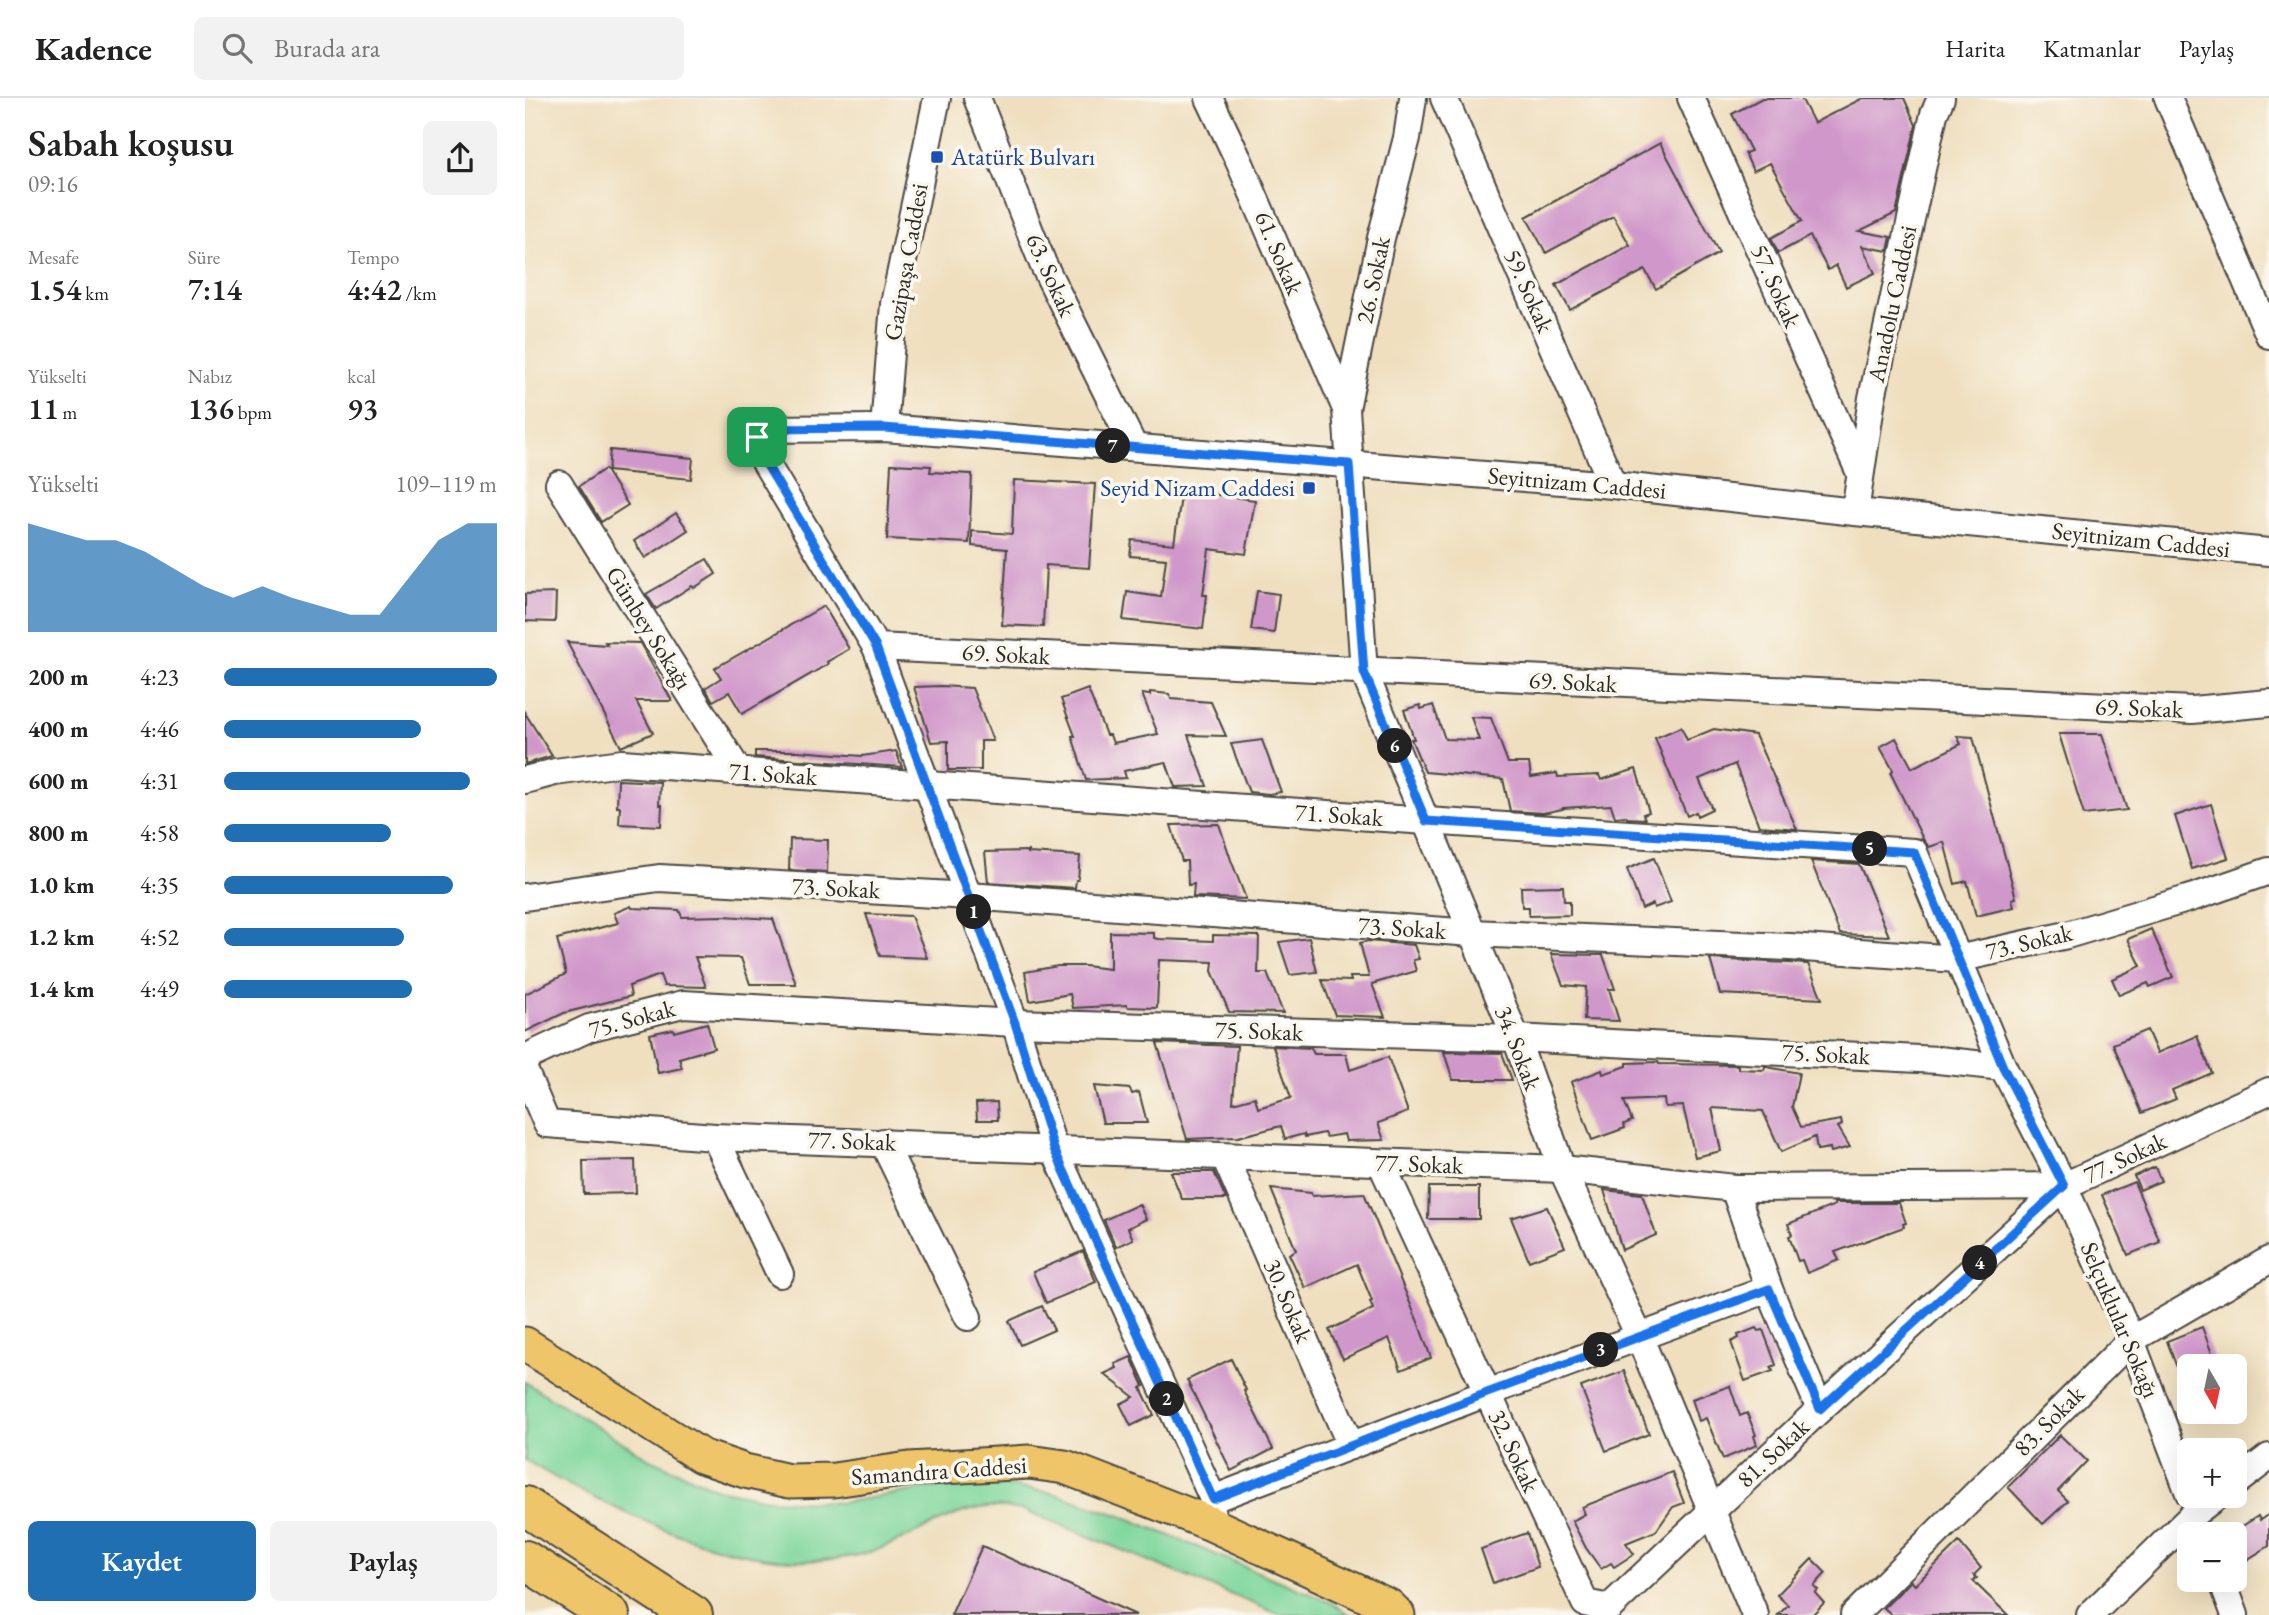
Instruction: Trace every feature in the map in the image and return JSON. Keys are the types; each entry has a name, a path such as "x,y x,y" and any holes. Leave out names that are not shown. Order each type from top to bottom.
{"highway":[{"path":"525,1506 693,1615"},
{"path":"525,1560 610,1615"}],"main road":[{"name":"Samandıra Caddesi","path":"525,1344 701,1456 745,1471 789,1481 834,1480 909,1469 1029,1462 1065,1467 1211,1511 1389,1606 1398,1615"}],"street":[{"name":"Gazipaşa Caddesi","path":"884,428 894,304 937,98"},
{"name":"63. Sokak","path":"977,98 1043,264 1133,447"},
{"name":"61. Sokak","path":"1209,98 1346,409"},
{"name":"26. Sokak","path":"1349,464 1346,409 1381,239 1407,138 1413,98"},
{"name":"59. Sokak","path":"1444,98 1613,485"},
{"name":"57. Sokak","path":"1691,98 1860,473"},
{"path":"2168,98 2269,335"},
{"name":"Anadolu Caddesi","path":"1855,512 1872,398 1934,103"},
{"name":"Seyitnizam Caddesi","path":"876,647 756,447 759,429 884,428 1613,485 1855,512 2269,552"},
{"name":"34. Sokak","path":"1349,464 1364,672 1516,1038 1562,1169 1639,1336 1755,1615"},
{"name":"Günbey Sokağı","path":"559,484 739,772"},
{"path":"876,647 1015,1023 1054,1149 1211,1511 1351,1446 1769,1289"},
{"name":"69. Sokak","path":"876,647 2192,710 2269,703"},
{"name":"71. Sokak","path":"525,780 555,772 622,763 1426,821 1914,852 2003,1067 2064,1186"},
{"name":"73. Sokak","path":"525,897 659,878 968,896 1472,933 1790,947 1957,958 2067,935 2194,897 2269,871"},
{"name":"75. Sokak","path":"525,1058 589,1028 684,1004 1015,1023 1516,1038 1938,1060 2003,1067"},
{"name":"77. Sokak","path":"525,1072 547,1125 715,1138 883,1142 1562,1169 1734,1188 2064,1186 2269,1091"},
{"path":"715,1138 780,1274"},
{"path":"883,1142 968,1317"},
{"name":"30. Sokak","path":"1225,1157 1351,1446"},
{"name":"32. Sokak","path":"1381,1163 1585,1603 1609,1608"},
{"name":"Selçuklular Sokağı","path":"2064,1186 2131,1340 2195,1509"},
{"name":"81. Sokak","path":"1609,1608 1820,1409 2064,1186"},
{"path":"1734,1188 1769,1289 1820,1409"},
{"name":"83. Sokak","path":"1854,1615 2131,1340 2269,1260"},
{"path":"2247,1474 2269,1457"},
{"path":"2090,1615 2195,1509"},
{"path":"2226,1592 2235,1615"}],"green space":[{"path":"525,1382 648,1458 717,1489 772,1500 840,1503 931,1488 995,1484 1052,1493 1127,1518 1330,1602 1350,1615 1281,1615 1024,1510 1006,1508 971,1510 882,1548 835,1559 772,1559 710,1545 620,1510 525,1460"}],"building":[{"path":"1762,98 1801,98 1814,123 1863,98 1904,98 1916,125 1896,213 1859,231 1891,237 1888,251 1862,246 1875,273 1846,287 1836,265 1828,270 1810,236 1778,253 1771,238 1802,221 1770,163 1753,171 1745,153 1751,151 1732,114"},
{"path":"1660,143 1719,253 1656,289 1645,270 1570,310 1556,285 1630,245 1613,216 1546,253 1526,217"},
{"path":"610,450 693,458 691,479 608,471"},
{"path":"891,464 931,466 930,472 972,474 969,543 887,539"},
{"path":"605,469 628,505 601,522 579,486"},
{"path":"1014,480 1095,484 1089,568 1046,565 1043,627 1002,625 1007,549 972,546 972,531 1012,534"},
{"path":"1182,490 1255,500 1246,554 1209,549 1203,595 1207,595 1203,629 1123,620 1127,592 1161,597 1166,559 1130,556 1132,540 1174,544"},
{"path":"676,513 688,530 645,558 634,541"},
{"path":"707,559 716,574 656,609 646,594"},
{"path":"1257,591 1279,594 1274,633 1251,630"},
{"path":"556,593 555,622 525,621 525,594"},
{"path":"824,606 849,649 742,714 729,692 713,701 705,688 721,678 715,668"},
{"path":"567,642 607,645 605,642 640,643 672,701 636,701 653,733 621,747"},
{"path":"914,687 972,688 993,741 981,741 981,770 948,770 948,741 931,742"},
{"path":"1088,689 1106,735 1110,735 1113,743 1158,734 1142,694 1169,694 1171,699 1211,702 1226,736 1188,735 1207,786 1175,787 1166,762 1124,771 1126,778 1086,780 1072,736 1075,736 1061,699"},
{"path":"1420,705 1421,709 1433,705 1445,739 1479,740 1471,717 1491,718 1508,763 1529,763 1531,777 1557,773 1558,777 1599,775 1601,780 1636,769 1649,812 1643,814 1645,819 1615,817 1611,805 1563,808 1543,813 1510,811 1503,779 1425,772 1411,739 1414,739 1404,710"},
{"path":"525,713 552,756 525,764"},
{"path":"1681,727 1687,740 1714,729 1755,735 1797,829 1759,826 1735,764 1699,779 1712,809 1697,816 1696,812 1687,816 1655,738"},
{"path":"2059,734 2102,734 2127,810 2084,815"},
{"path":"1957,736 1973,737 2016,898 2012,899 2014,907 1976,916 1967,881 1955,884 1944,842 1929,847 1923,839 1880,747 1896,738 1912,768 1961,744"},
{"path":"1262,740 1281,792 1249,792 1231,744"},
{"path":"755,751 862,756 896,751 902,767 755,757"},
{"path":"618,780 660,782 661,826 619,824"},
{"path":"2211,804 2228,858 2192,869 2175,816"},
{"path":"1219,824 1246,899 1193,897 1194,884 1188,885 1187,861 1182,861 1171,825"},
{"path":"790,839 828,840 827,872 789,870"},
{"path":"1028,851 1080,856 1075,888 988,882 985,852"},
{"path":"1654,858 1671,902 1654,908 1653,904 1642,909 1627,869"},
{"path":"1811,861 1859,864 1889,936 1840,934"},
{"path":"1563,886 1564,901 1570,901 1570,915 1529,916 1529,907 1522,907 1521,887"},
{"path":"631,906 679,910 682,917 773,919 796,984 750,984 741,958 695,957 706,987 664,986 660,975 629,986 631,996 564,1013 525,1032 525,994 566,974 557,939 618,923 614,913"},
{"path":"866,914 911,916 927,958 880,956"},
{"path":"2151,929 2173,977 2150,987 2148,983 2119,995 2112,979 2141,966 2128,939"},
{"path":"1110,932 1154,933 1154,938 1159,939 1213,941 1213,935 1259,936 1258,973 1267,973 1283,1013 1229,1012 1212,971 1213,962 1159,960 1157,1008 1127,1005 1073,1008 1070,994 1030,1001 1025,972 1058,966 1110,969"},
{"path":"1309,938 1317,972 1290,975 1279,942"},
{"path":"1368,941 1414,945 1419,959 1413,960 1416,971 1372,984 1385,1017 1335,1015 1322,980 1351,981 1350,977 1369,977 1360,943"},
{"path":"1551,954 1603,955 1615,989 1609,989 1619,1021 1584,1020 1586,987 1563,985"},
{"path":"1710,959 1808,964 1822,999 1720,994"},
{"path":"707,1023 714,1048 679,1058 682,1068 658,1073 650,1034 673,1029 674,1032"},
{"path":"2147,1030 2157,1053 2197,1036 2212,1073 2172,1090 2176,1099 2142,1113 2113,1044"},
{"path":"1157,1043 1237,1046 1233,1103 1255,1097 1258,1108 1291,1098 1273,1046 1311,1048 1314,1054 1346,1054 1350,1070 1388,1057 1408,1112 1378,1123 1384,1140 1346,1141 1344,1134 1326,1137 1324,1133 1285,1139 1281,1126 1238,1137 1187,1139"},
{"path":"1444,1052 1502,1053 1512,1080 1453,1080"},
{"path":"1627,1063 1738,1065 1738,1069 1764,1070 1767,1067 1799,1073 1792,1107 1801,1127 1841,1120 1842,1125 1838,1127 1850,1147 1831,1152 1830,1148 1817,1150 1815,1137 1781,1152 1763,1111 1712,1108 1721,1151 1695,1157 1683,1106 1665,1107 1664,1099 1624,1101 1632,1121 1624,1124 1625,1128 1592,1140 1571,1082 1602,1070 1603,1074 1627,1066"},
{"path":"1094,1086 1130,1089 1132,1094 1139,1092 1147,1123 1103,1123"},
{"path":"997,1102 998,1120 977,1120 976,1103"},
{"path":"635,1160 636,1193 584,1194 583,1161"},
{"path":"2155,1167 2161,1181 2140,1190 2134,1176"},
{"path":"1171,1172 1214,1172 1226,1199 1182,1199"},
{"path":"2134,1182 2160,1242 2128,1255 2102,1195"},
{"path":"1429,1187 1479,1187 1479,1219 1428,1219"},
{"path":"1271,1189 1311,1193 1312,1196 1364,1193 1431,1358 1401,1370 1389,1338 1343,1359 1329,1330 1373,1309 1357,1264 1305,1288 1289,1254 1296,1250"},
{"path":"1604,1190 1642,1194 1656,1235 1622,1250"},
{"path":"1834,1203 1899,1203 1906,1223 1903,1224 1904,1227 1835,1252 1839,1260 1807,1273 1802,1260 1798,1261 1789,1236 1792,1235 1788,1224 1835,1205"},
{"path":"1139,1204 1146,1219 1128,1228 1133,1239 1116,1247 1104,1220"},
{"path":"1547,1207 1565,1247 1529,1261 1511,1218"},
{"path":"1083,1251 1096,1282 1046,1303 1033,1272"},
{"path":"1042,1306 1054,1330 1020,1345 1009,1321"},
{"path":"2202,1327 2212,1354 2177,1354 2177,1368 2167,1341"},
{"path":"1756,1328 1758,1331 1763,1330 1776,1365 1771,1367 1773,1371 1745,1381 1731,1342 1739,1338 1738,1335"},
{"path":"1131,1357 1144,1386 1141,1388 1154,1415 1131,1426 1120,1404 1134,1397 1104,1374 1117,1368 1115,1364"},
{"path":"1231,1359 1273,1449 1231,1471 1187,1380"},
{"path":"1624,1371 1649,1434 1606,1451 1581,1387"},
{"path":"1730,1386 1740,1416 1747,1413 1757,1445 1723,1459 1706,1418 1699,1421 1692,1399"},
{"path":"2060,1435 2087,1461 2058,1491 2068,1501 2043,1524 2008,1487"},
{"path":"1672,1472 1684,1503 1673,1507 1656,1531 1626,1543 1634,1554 1614,1567 1611,1563 1601,1569 1572,1521 1585,1514 1582,1507"},
{"path":"2269,1514 2269,1546 2247,1560 2247,1523 2258,1516 2260,1520"},
{"path":"1527,1533 1538,1567 1493,1583 1481,1549"},
{"path":"1959,1542 1981,1568 1974,1575 1977,1578 1973,1581 2008,1615 1892,1615 1884,1608 1911,1581 1915,1585"},
{"path":"982,1546 1136,1615 951,1615"},
{"path":"1812,1559 1826,1573 1814,1586 1818,1590 1815,1593 1824,1603 1812,1615 1778,1615 1788,1605 1777,1595"}],"place":[{"name":"Atatürk Bulvarı","path":"937,157"},
{"name":"Seyid Nizam Caddesi","path":"1309,488"}],"route":[{"path":"884,428 1349,464 1364,672 1426,821 1914,852 2003,1067 2064,1186 1820,1409 1769,1289 1487,1393 1213,1499 1054,1149 1015,1023 876,647 756,447 757,437 759,429 884,428"}]}
